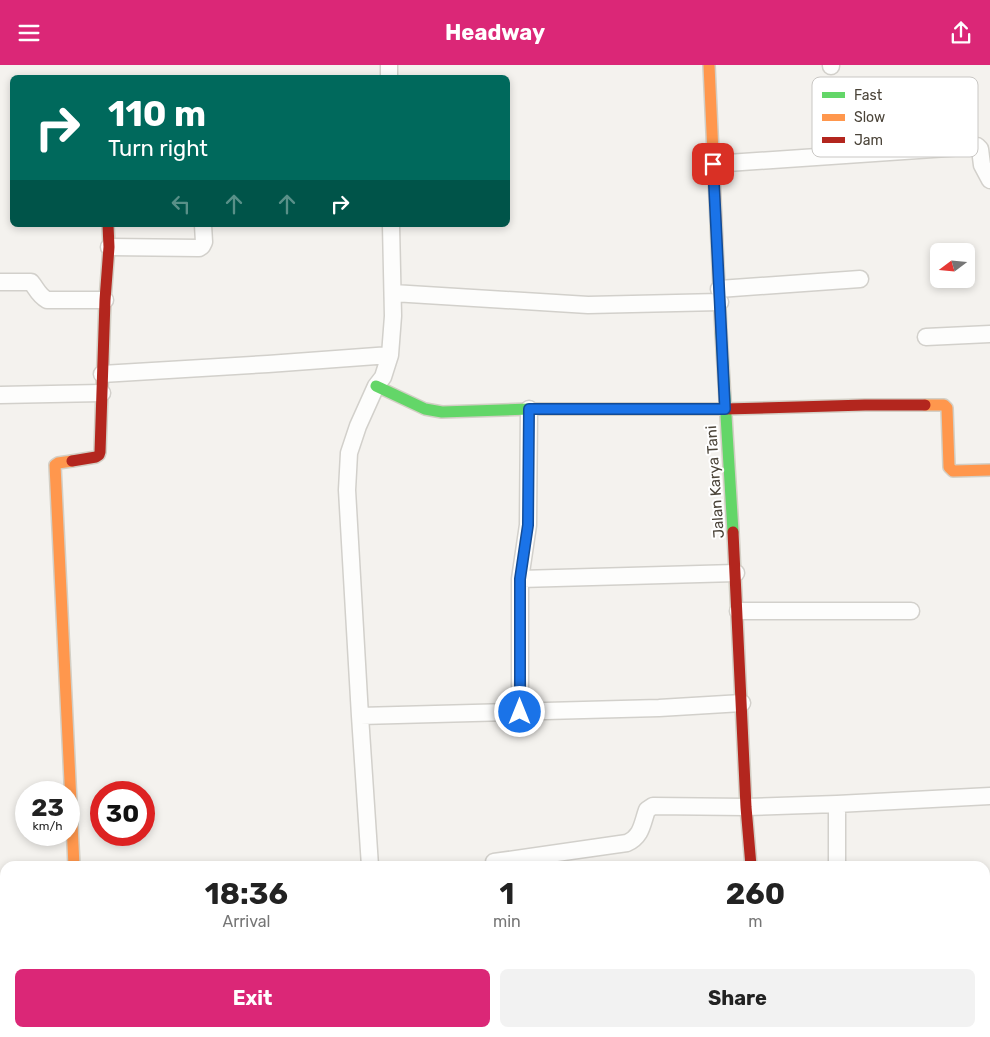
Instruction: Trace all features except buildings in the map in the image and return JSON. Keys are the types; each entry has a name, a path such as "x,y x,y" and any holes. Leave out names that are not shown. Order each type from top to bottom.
{"street":[{"name":"Jalan Karya Tani","path":"709,65 719,295 736,573 746,807 751,861"},
{"path":"978,147 980,149 982,165 990,180"},
{"path":"713,164 816,157"},
{"path":"74,861 55,465 99,455 109,247 108,227"},
{"path":"109,247 199,248 204,242 203,227"},
{"path":"370,861 348,490 350,453 358,426 376,386 383,377 390,355 394,317 391,227"},
{"path":"393,293 588,305 719,295 860,279"},
{"path":"0,282 31,282 36,287 39,295 47,299 105,300"},
{"path":"926,337 990,335"},
{"path":"102,374 390,355"},
{"path":"376,386 425,409 442,412 529,409 725,409 944,405 947,409 949,467 953,471 990,470"},
{"path":"0,395 102,393"},
{"path":"520,712 520,579 528,525 529,409"},
{"path":"520,579 736,573"},
{"path":"738,611 911,611"},
{"path":"360,716 659,708 742,703"},
{"path":"501,861 627,843 635,840 647,810 653,806 746,807 990,797"},
{"path":"836,804 838,861"}],"traffic: fast":[{"path":"721,332 733,532"},
{"path":"376,386 425,409 442,412 529,409 624,409"}],"traffic: slow":[{"path":"709,65 721,332"},
{"path":"925,405 944,405 947,408 949,467 953,471 990,470"},
{"path":"72,461 55,465 74,861"}],"traffic: jam":[{"path":"72,461 96,457 100,452 105,300 109,247 108,227"},
{"path":"624,409 925,405"},
{"path":"733,532 746,807 751,861"}],"route":[{"path":"520,712 520,579 528,525 529,409 725,409 713,164"}]}
